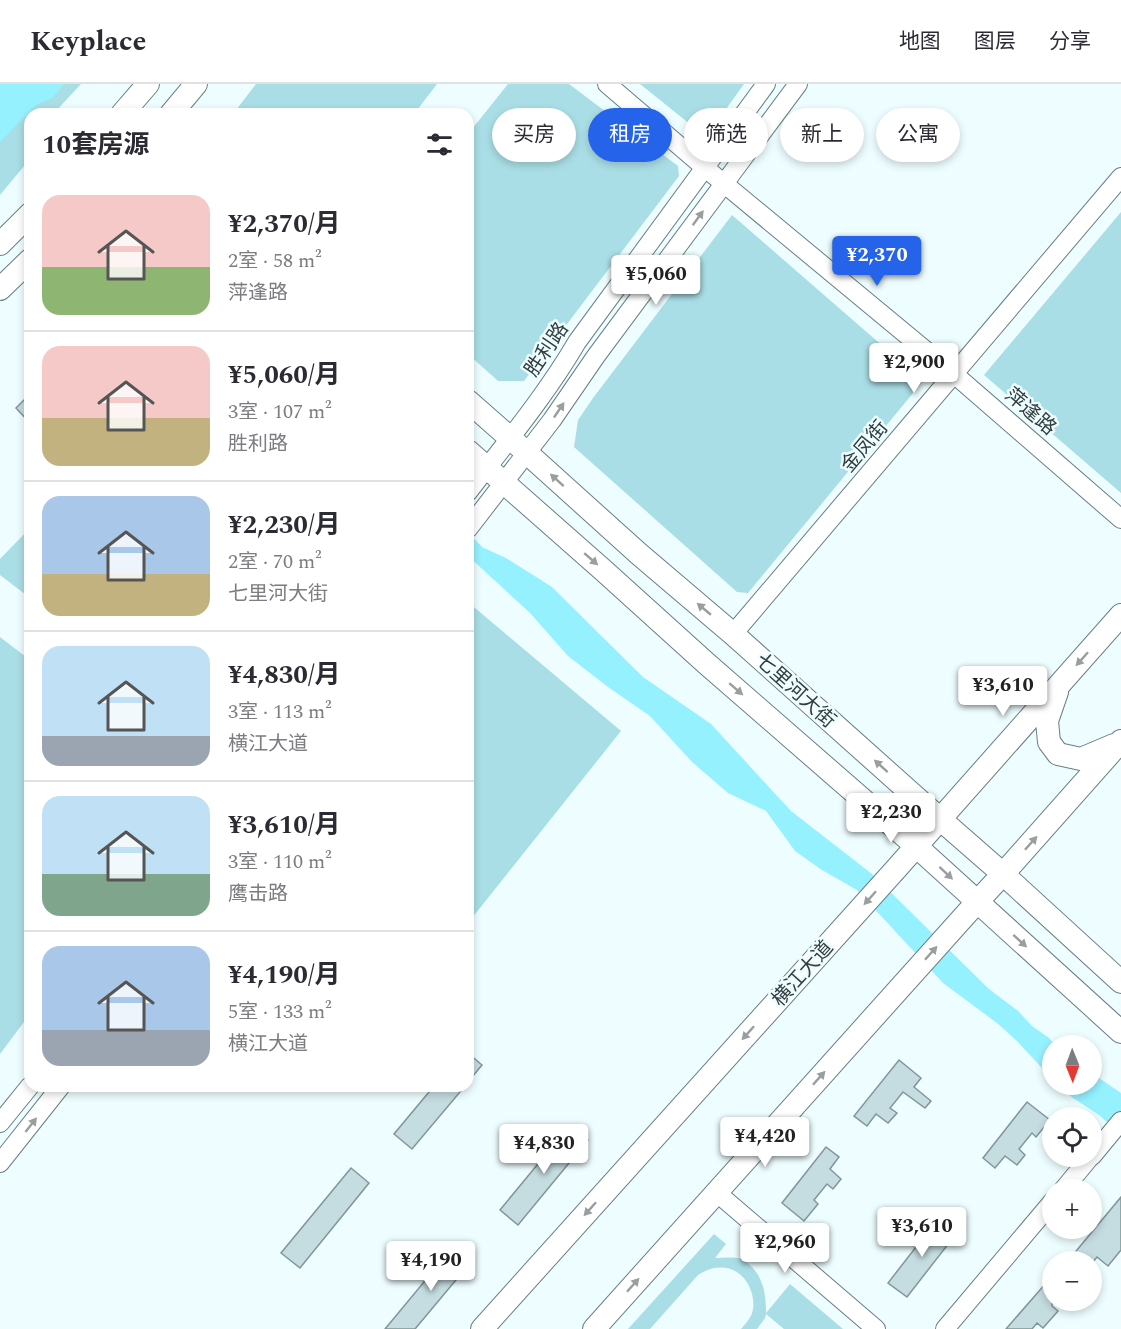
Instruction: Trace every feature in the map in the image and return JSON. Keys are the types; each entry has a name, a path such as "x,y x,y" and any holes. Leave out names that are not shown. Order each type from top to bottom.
{"main road":[{"path":"176,108 196,84"},
{"path":"0,244 24,220"},
{"path":"0,289 24,266"},
{"name":"七里河大街","path":"474,406 1003,874 1121,982"},
{"name":"七里河大街","path":"474,456 916,846 1121,1032"},
{"name":"横江大道","path":"482,1329 1121,615"},
{"path":"1059,685 1047,720 1049,742 1058,754 1081,759 1120,742"},
{"path":"594,1329 1120,742"}],"street":[{"name":"萍逢路","path":"607,84 954,374 1121,519"},
{"name":"胜利路","path":"474,488 495,475 509,438 766,84"},
{"path":"474,521 485,506 495,475 527,453 596,356 798,84"},
{"name":"金凤街","path":"733,634 1121,177"},
{"path":"577,342 577,350 581,355 596,356"},
{"path":"0,1123 25,1092"},
{"path":"0,1163 56,1092"},
{"path":"1102,1144 1116,1127"},
{"path":"1072,1179 1083,1167"},
{"path":"716,1192 876,1329"},
{"path":"945,1329 1042,1215"}],"shaded area":[{"path":"0,84 81,84 59,108 24,108 24,166 0,195"},
{"path":"0,84 64,84 52,98 33,108 24,108 24,117 0,142"},
{"path":"256,84 437,84 419,108 238,108"},
{"path":"508,84 569,84 601,108 588,108 588,162 672,161 678,166 679,176 524,381 498,381 474,359 474,126"},
{"path":"640,84 744,84 727,108 684,108 684,119"},
{"path":"1121,212 1121,493 984,375"},
{"path":"732,215 923,381 748,593 737,592 574,447 578,420"},
{"path":"24,534 24,593 0,575 0,559"},
{"path":"474,538 482,547 506,558 552,587 643,677 711,724 791,811 872,874 989,989 1045,1035 1042,1035 1042,1068 997,1023 943,983 857,890 795,851 766,811 728,793 692,762 650,716 568,656 530,613 474,562"},
{"path":"474,607 621,731 474,915"},
{"path":"0,637 24,655 24,1022 0,1054"},
{"path":"1102,1080 1121,1093 1121,1135 1102,1118 1102,1107 1087,1107 1070,1095 1102,1095"},
{"path":"714,1234 726,1244 715,1258 741,1259 756,1272 766,1300 766,1313 790,1284 843,1329 784,1329 766,1314 757,1329 741,1329 752,1312 752,1293 742,1276 736,1272 714,1268 698,1275 650,1329 628,1329"}],"building":[{"path":"24,400 24,417 16,408"},
{"path":"474,1058 482,1065 474,1075"},
{"path":"899,1060 921,1078 914,1087 931,1101 925,1108 903,1092 890,1108 897,1113 888,1123 876,1114 867,1126 854,1116"},
{"path":"429,1092 460,1092 412,1149 394,1134"},
{"path":"1027,1102 1042,1114 1042,1130 1036,1137 1032,1133 1019,1149 1025,1155 1017,1165 1005,1156 995,1168 983,1158"},
{"path":"570,1125 588,1140 518,1225 500,1210"},
{"path":"826,1147 839,1157 830,1169 841,1179 833,1189 827,1184 814,1200 818,1204 804,1221 782,1203"},
{"path":"351,1168 369,1183 300,1268 281,1253"},
{"path":"1121,1197 1121,1250 1108,1266 1102,1261 1102,1251 1076,1251 1086,1239 1102,1239 1102,1220"},
{"path":"937,1220 956,1234 907,1297 888,1283"},
{"path":"453,1247 471,1262 415,1329 385,1329"},
{"path":"1042,1288 1042,1311 1058,1311 1043,1328 1037,1323 1032,1329 1006,1329"}]}
